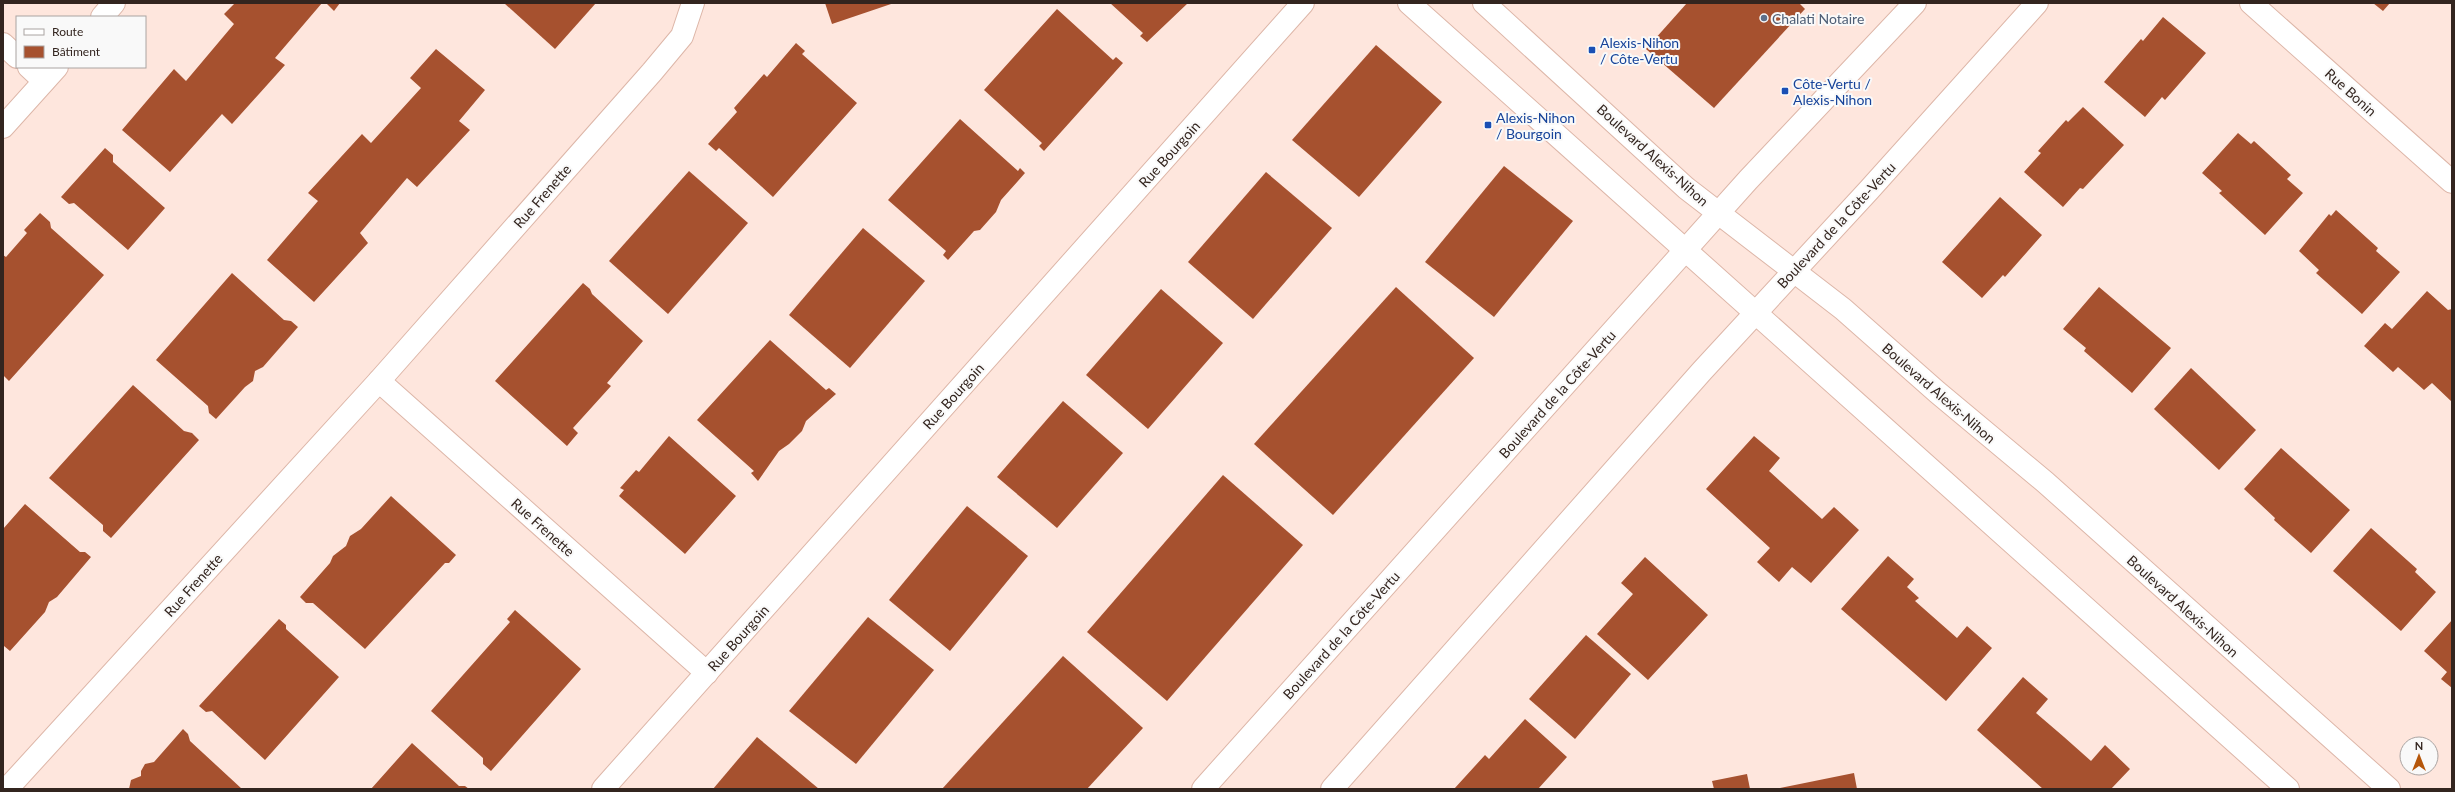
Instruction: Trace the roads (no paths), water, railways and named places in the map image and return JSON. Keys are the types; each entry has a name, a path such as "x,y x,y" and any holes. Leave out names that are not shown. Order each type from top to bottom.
{"street":[{"path":"103,16 114,3"},
{"name":"Rue Frenette","path":"7,789 378,381 682,36 693,3"},
{"name":"Rue Bourgoin","path":"603,789 1303,3"},
{"path":"1409,3 2288,789"},
{"name":"Boulevard Alexis-Nihon","path":"1484,3 1686,188 1843,309 1937,392 2045,482 2389,789"},
{"name":"Boulevard de la Côte-Vertu","path":"1204,789 1763,163 1915,3"},
{"name":"Boulevard de la Côte-Vertu","path":"1332,789 1756,312 1795,271 2037,3"},
{"name":"Rue Bonin","path":"2251,3 2452,182"},
{"path":"3,44 16,55"},
{"path":"3,127 43,72"},
{"name":"Rue Frenette","path":"378,381 707,673"}],"place":[{"name":"Chalati Notaire","path":"1764,18"},
{"name":"Alexis-Nihon / Côte-Vertu","path":"1592,50"},
{"name":"Côte-Vertu / Alexis-Nihon","path":"1785,91"},
{"name":"Alexis-Nihon / Bourgoin","path":"1488,125"}]}
